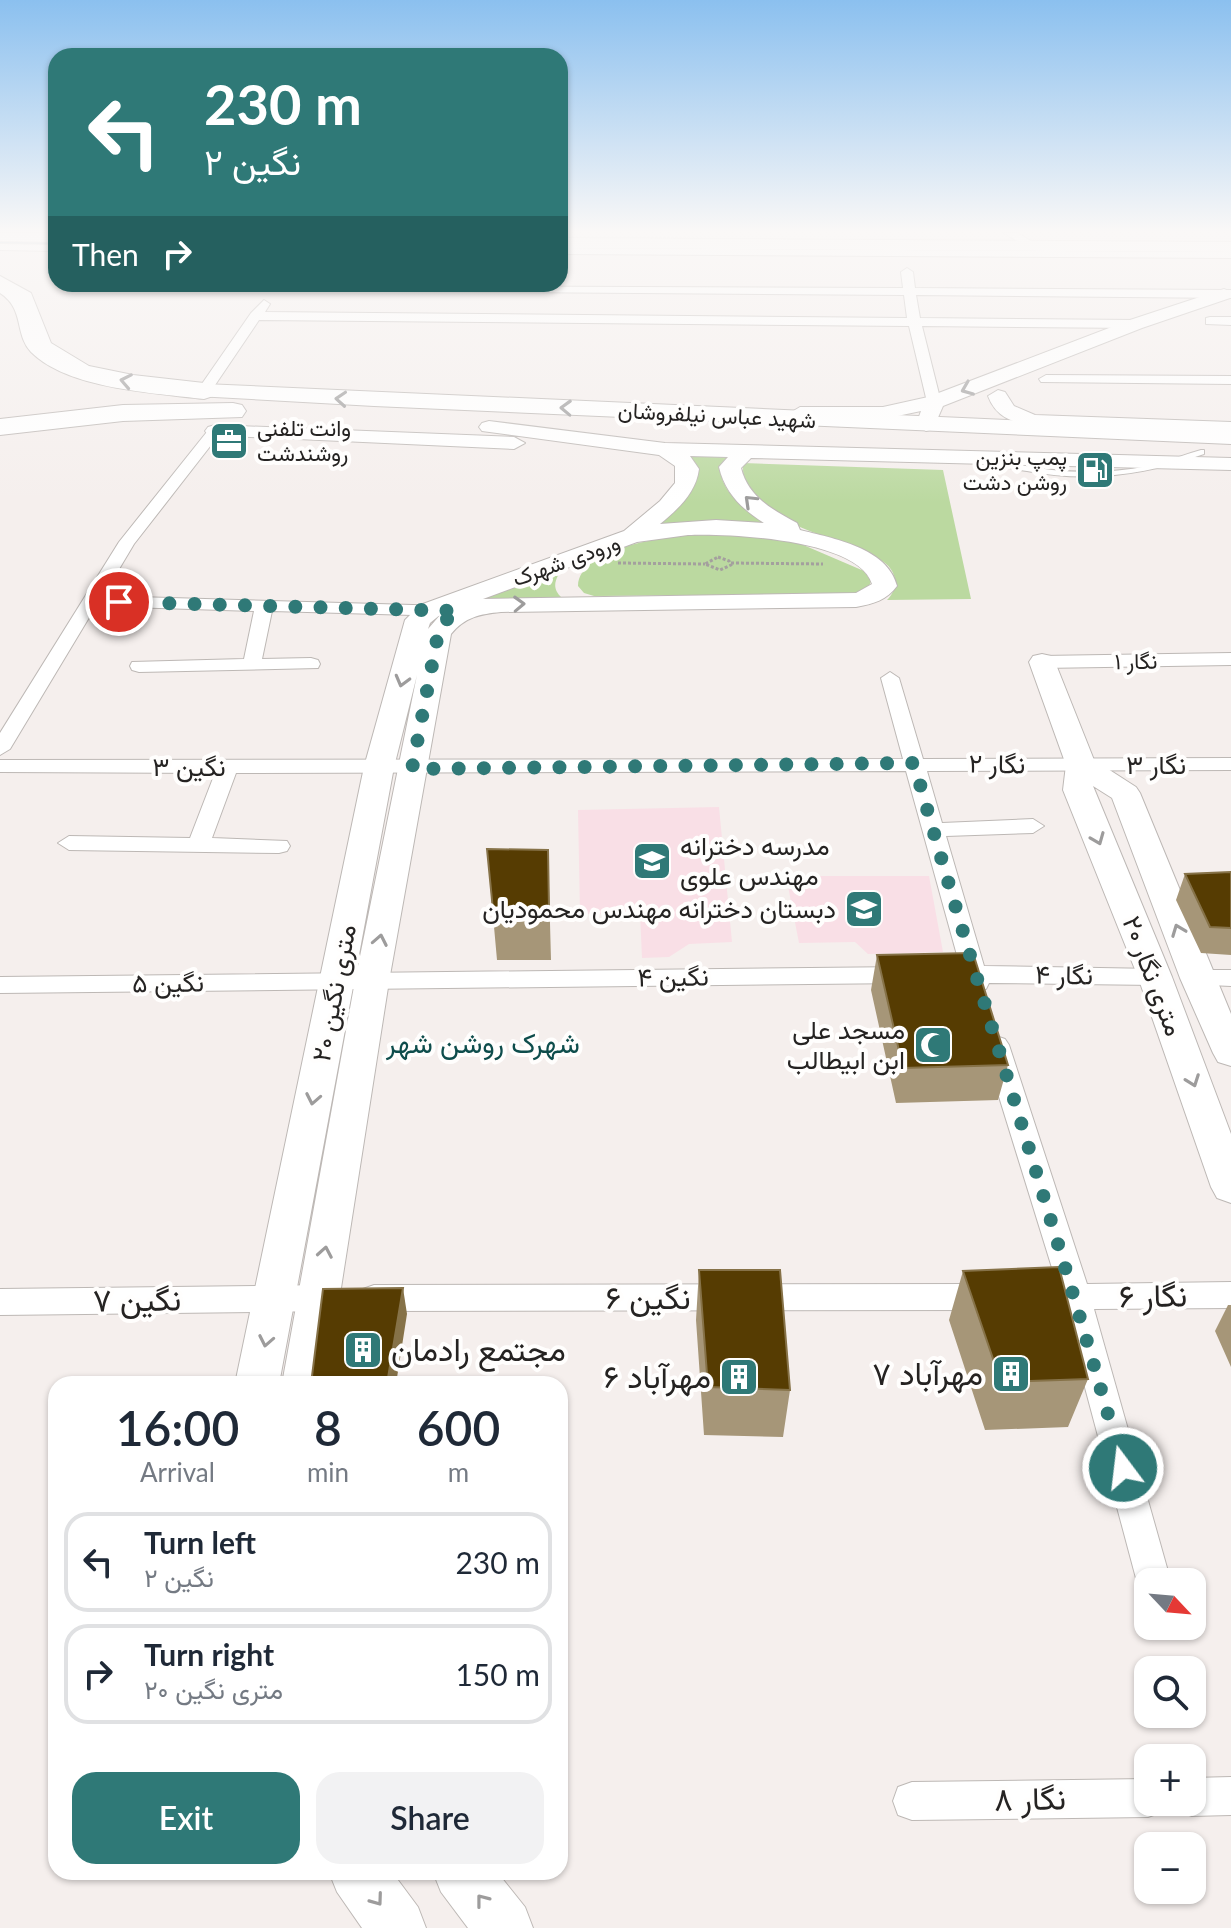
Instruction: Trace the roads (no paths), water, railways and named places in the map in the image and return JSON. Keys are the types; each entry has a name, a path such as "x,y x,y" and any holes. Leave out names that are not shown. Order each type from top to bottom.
{"highway":[{"path":"32,323 40,347 81,372 133,383 204,391"},
{"path":"0,426 44,413 82,397 91,387 81,372"},
{"path":"0,426 123,413 233,411"}],"main road":[{"name":"شهید عباس نیلفروشان","path":"204,391 419,404 962,427 1128,429 1231,437"},
{"path":"402,423 373,414 377,409 390,406 419,404"},
{"name":"شهید عباس نیلفروشان","path":"233,411 489,427 1201,452 1230,460"},
{"path":"926,425 942,444 962,427"}],"street":[{"path":"204,391 250,323"},
{"path":"914,323 934,402 926,425"},
{"path":"1060,323 1147,323"},
{"path":"742,416 759,412 883,413 934,402 1136,324"},
{"path":"962,427 968,416 998,396 1084,365 1047,357"},
{"path":"1046,379 1231,380"},
{"path":"998,396 1000,405 1012,414 1034,421 1128,429 1231,428"},
{"path":"3,740 127,542 233,411"},
{"path":"489,427 664,449"},
{"path":"215,431 664,449 1174,463 1230,460"},
{"name":"ورودی شهرک","path":"444,611 632,536 668,506 686,484 688,469 684,462 664,449"},
{"path":"90,601 444,611 501,604 580,601 856,600 870,597 885,586 884,577 872,565 803,536 763,512 736,486 730,467 746,451"},
{"path":"632,536 711,526 759,528 803,536"},
{"path":"580,601 564,590 567,571 581,557"},
{"path":"252,664 264,606"},
{"name":"۲۰ متری نگین","path":"259,1376 274,1299 354,981 395,768 418,620 444,611"},
{"name":"نگار ۱","path":"1042,662 1231,659"},
{"name":"۲۰ متری نگار","path":"1042,662 1081,765 1078,790 1155,977 1231,1187"},
{"path":"139,666 311,664"},
{"path":"890,678 974,974 1076,1297 1150,1568"},
{"name":"نگار ۲","path":"395,768 914,763 1081,765"},
{"name":"نگار ۳","path":"1081,765 1231,764"},
{"name":"۲۰ متری نگار","path":"1081,765 1125,793 1197,978 1231,1053"},
{"name":"نگین ۳","path":"0,766 395,768"},
{"path":"198,845 228,767"},
{"path":"933,830 1033,826"},
{"path":"69,843 279,846"},
{"name":"نگار ۴","path":"974,974 1155,977"},
{"name":"نگین ۴","path":"354,981 974,974"},
{"path":"1155,977 1231,978"},
{"name":"۲۰ متری نگین","path":"305,1376 354,981"},
{"name":"نگین ۵","path":"0,985 354,981"},
{"name":"نگار ۶","path":"1076,1297 1231,1295"},
{"name":"نگین ۶","path":"274,1299 1076,1297"},
{"name":"نگین ۷","path":"0,1302 274,1299"},
{"path":"1206,1797 1231,1796"},
{"name":"نگار ۸","path":"912,1801 1134,1798"},
{"path":"363,1880 397,1928"},
{"path":"467,1880 504,1928"}],"lane":[{"path":"1174,463 1201,452"}],"place":[{"name":"وانت تلفنی روشندشت","path":"229,441"},
{"name":"پمپ بنزین روشن دشت","path":"1095,470"},
{"name":"مدرسه دخترانه مهندس علوی","path":"652,861"},
{"name":"دبستان دخترانه مهندس محمودیان","path":"864,909"},
{"name":"مسجد علی ابن ابیطالب","path":"933,1045"},
{"name":"مجتمع رادمان","path":"363,1350"},
{"name":"مهرآباد ۷","path":"1011,1374"},
{"name":"مهرآباد ۶","path":"739,1377"}],"district":[{"name":"شهرک روشن شهر","path":"483,1043"}]}
